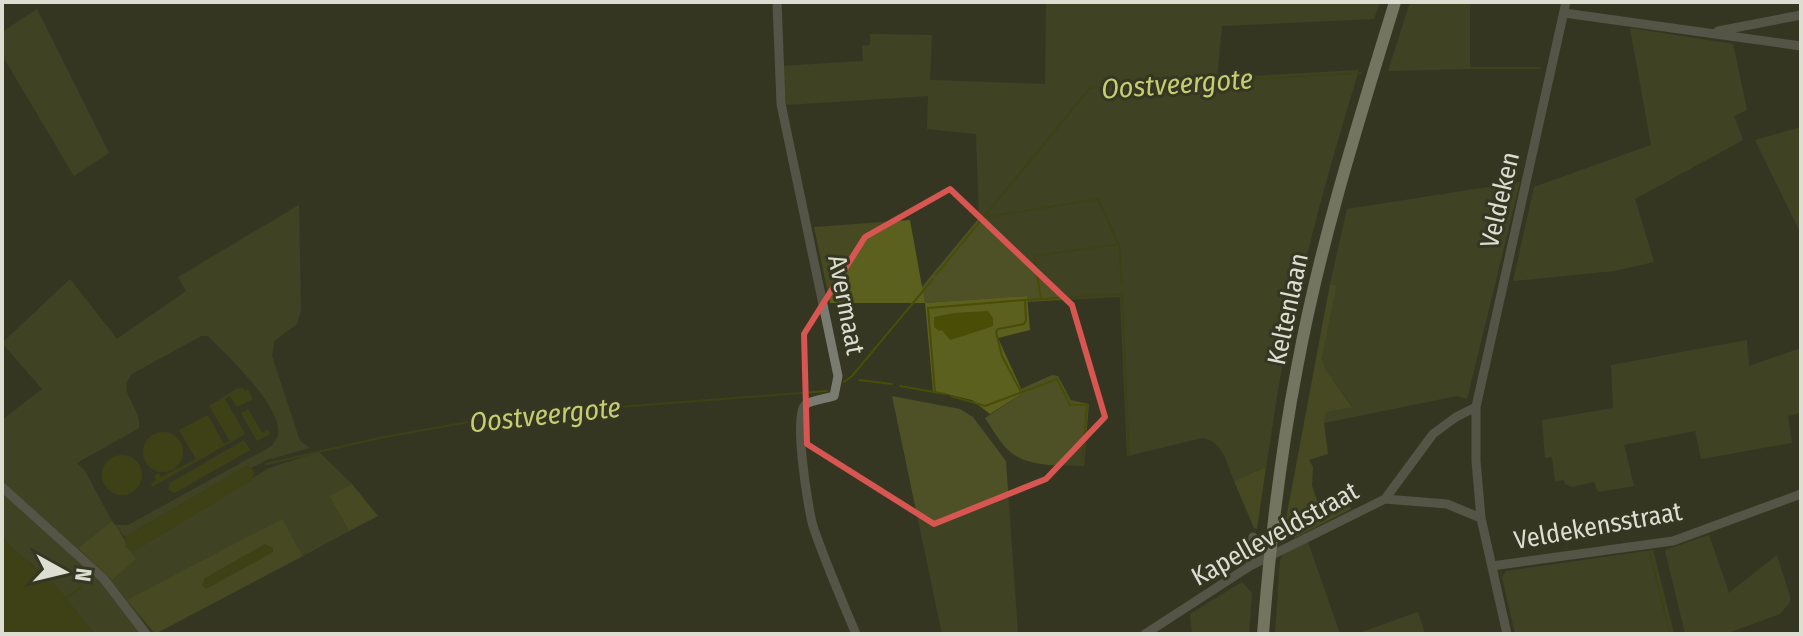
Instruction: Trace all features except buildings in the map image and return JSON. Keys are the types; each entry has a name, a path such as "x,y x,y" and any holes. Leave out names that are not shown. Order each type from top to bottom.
{"main road":[{"name":"Keltenlaan","path":"1263,634 1268,558 1292,397 1312,296 1354,136 1395,2"}],"street":[{"name":"Avermaat","path":"777,2 781,104 838,376 834,396 805,404 802,409 799,417 802,451 812,523 856,634"},
{"path":"1565,7 1801,46"},
{"name":"Veldeken","path":"1507,634 1481,518 1476,461 1476,407 1565,7"},
{"path":"1711,32 1801,15"},
{"path":"1385,499 1433,434 1476,407"},
{"path":"2,487 103,578 146,634"},
{"name":"Veldekensstraat","path":"1492,566 1673,541 1801,494"},
{"name":"Kapelleveldstraat","path":"1145,634 1250,566 1385,499"},
{"path":"1385,499 1447,504 1481,518"},
{"path":"1250,566 1253,537"}],"highlighted area":[{"path":"950,189 1072,305 1105,417 1046,479 934,524 807,444 804,334 865,237"}],"green space":[{"path":"1046,2 1380,2 1374,19 1222,26 1217,78 1359,70 1298,291 1266,467 1234,481 1220,448 1202,438 1127,456 1120,297 1027,302 1026,296 925,303 921,288 979,218 976,134 927,129 928,96 785,105 782,66 863,61 862,46 870,45 870,34 932,35 930,80 1045,84"},
{"path":"1410,2 1470,2 1470,69 1388,71"},
{"path":"37,9 109,153 74,176 2,55 2,32"},
{"path":"1630,28 1733,44 1747,110 1734,116 1743,140 1635,199 1654,262 1614,271 1513,281 1534,187 1651,145"},
{"path":"1801,127 1801,234 1755,140"},
{"path":"1520,182 1467,399 1457,396 1324,423 1326,412 1352,406 1326,370 1322,359 1337,285 1330,284 1347,209"},
{"path":"299,205 301,310 297,324 274,341 272,356 300,441 310,448 266,460 251,468 246,466 125,537 115,525 128,525 272,446 278,436 272,411 263,397 208,336 201,336 132,374 126,387 137,413 139,428 77,463 85,471 112,521 78,548 112,580 135,559 129,550 138,549 269,468 319,452 352,484 329,496 349,531 303,556 282,520 128,600 152,634 95,634 55,586 16,553 2,536 2,420 42,389 2,343 70,279 117,339 186,291 178,277"},
{"path":"910,220 925,303 830,303 814,227"},
{"path":"1330,284 1337,285 1322,359 1326,370 1352,407 1326,412 1324,423 1328,454 1309,460 1313,467 1312,486 1322,514 1349,503 1351,509 1295,538 1289,531 1286,519"},
{"path":"1027,296 1030,330 998,338 1023,393 990,414 972,400 933,391 925,303"},
{"path":"1747,340 1749,366 1801,348 1801,413 1788,416 1792,443 1701,459 1695,431 1624,445 1634,486 1598,492 1594,482 1572,487 1564,480 1555,481 1552,457 1545,458 1542,420 1613,408 1611,365"},
{"path":"1052,375 1058,376 1071,400 1089,404 1084,466 1044,464 1016,456 985,418 1022,394 1021,389"},
{"path":"892,396 960,409 973,417 1006,461 1018,634 942,634"},
{"path":"1266,467 1257,529 1234,481"},
{"path":"352,484 378,516 349,531 329,496"},
{"path":"282,519 303,556 155,634 127,600"},
{"path":"112,521 136,559 112,580 78,548"},
{"path":"1709,535 1729,593 1777,555 1790,596 1790,602 1780,614 1725,634 1685,634 1665,550"},
{"path":"1308,542 1340,634 1275,634 1280,560 1283,554"},
{"path":"1653,550 1674,634 1515,634 1502,577 1506,571"},
{"path":"1242,582 1252,593 1249,634 1192,634 1190,614"},
{"path":"1418,612 1425,634 1356,634"}],"shaded area":[{"path":"988,311 993,318 993,326 950,340 942,330 934,327 934,317"},
{"path":"243,388 245,391 248,389 253,399 237,407 230,396 225,399 245,434 152,487 156,480 154,476 159,473 161,477 196,459 179,430 208,415 224,444 230,441 209,406"},
{"path":"248,409 262,433 268,430 270,434 257,441 241,413"},
{"path":"163,432 177,438 183,452 177,466 163,472 149,466 143,452 149,438"},
{"path":"244,440 250,450 175,493 168,490 170,483"},
{"path":"122,455 136,461 142,475 136,489 122,495 108,489 102,475 108,461"},
{"path":"246,466 254,472 252,480 138,549 129,550 125,546 125,537"},
{"path":"2,536 54,584 95,634 2,634"},
{"path":"265,544 273,548 273,552 206,589 202,585 205,578"}],"waterway":[{"name":"Oostveergote","path":"1470,68 1540,68"},
{"name":"Oostveergote","path":"936,275 1090,88 1361,73"},
{"path":"986,217 1098,199 1118,243"},
{"path":"1041,299 1034,256 1119,244 1122,285"},
{"name":"Oostveergote","path":"844,382 933,279"},
{"path":"1025,300 1122,294 1129,455"},
{"path":"935,392 928,308 1025,300 1024,324 996,332 1002,356 1021,392"},
{"path":"951,396 985,406 1057,379 1070,405 1087,405 1082,463"},
{"path":"859,380 892,384"},
{"path":"900,386 945,394"},
{"name":"Oostveergote","path":"266,464 379,438 502,416 827,391"},
{"path":"1650,554 1670,634"},
{"name":"Oostveergote","path":"66,598 81,587"}]}
